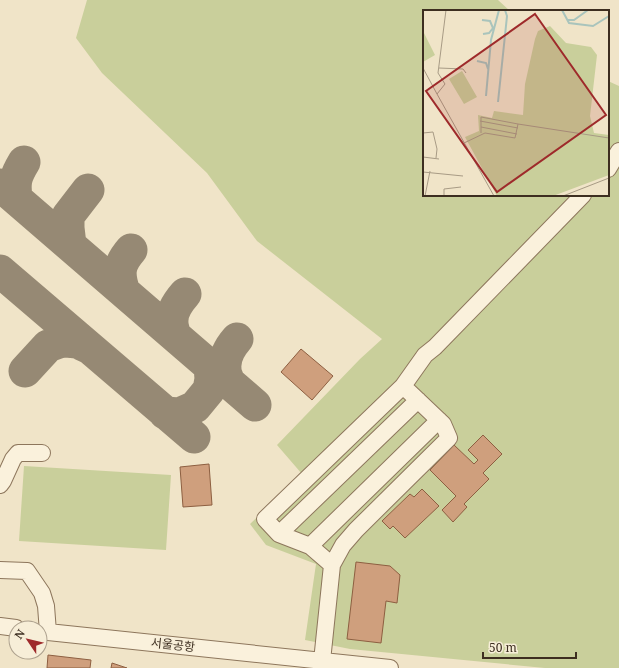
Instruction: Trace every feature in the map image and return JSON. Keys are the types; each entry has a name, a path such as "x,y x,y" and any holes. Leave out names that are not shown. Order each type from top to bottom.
{"lane":[{"path":"609,167 619,151"},
{"path":"332,565 310,546 280,534 265,519 403,386 425,355 435,347 582,196"},
{"path":"322,661 332,565 343,545 356,530 449,438 443,424 403,386"},
{"path":"280,534 418,400"},
{"path":"310,546 439,420"},
{"path":"0,485 12,459 18,453 42,453"},
{"name":"서울공항","path":"0,570 27,571 42,593 46,606 45,620"},
{"name":"서울공항","path":"48,632 390,668"}],"green space":[{"path":"87,0 498,0 509,10 423,10 423,196 609,196 609,81 619,86 619,668 545,668 350,649 305,640 316,564 266,545 250,524 302,474 277,445 360,359 382,339 257,241 207,173 102,73 76,38"},
{"path":"24,466 171,475 166,550 19,541"}],"building":[{"path":"301,349 333,376 312,400 281,372"},
{"path":"483,435 502,454 483,473 489,479 464,504 467,507 453,522 442,510 456,496 430,470 454,445 474,464 478,460 468,450"},
{"path":"209,464 212,505 183,507 180,467"},
{"path":"422,489 439,506 405,538 393,526 390,529 382,521 410,494 414,497"},
{"path":"356,562 390,566 400,575 397,603 386,601 381,643 347,639"},
{"path":"48,655 91,660 90,668 47,668"},
{"path":"112,663 127,668 111,668"}],"taxiway":[{"path":"16,198 16,180 24,162"},
{"path":"0,185 255,405"},
{"path":"70,245 68,216 88,190"},
{"path":"124,292 120,270 121,265 131,250"},
{"path":"0,271 194,437"},
{"path":"174,335 172,324 174,311 185,294"},
{"path":"229,383 225,371 225,361 230,349 237,339"},
{"path":"25,371 48,346 59,342 77,342 90,348"},
{"path":"165,413 179,414 195,407 209,390 211,379 210,366"}]}
